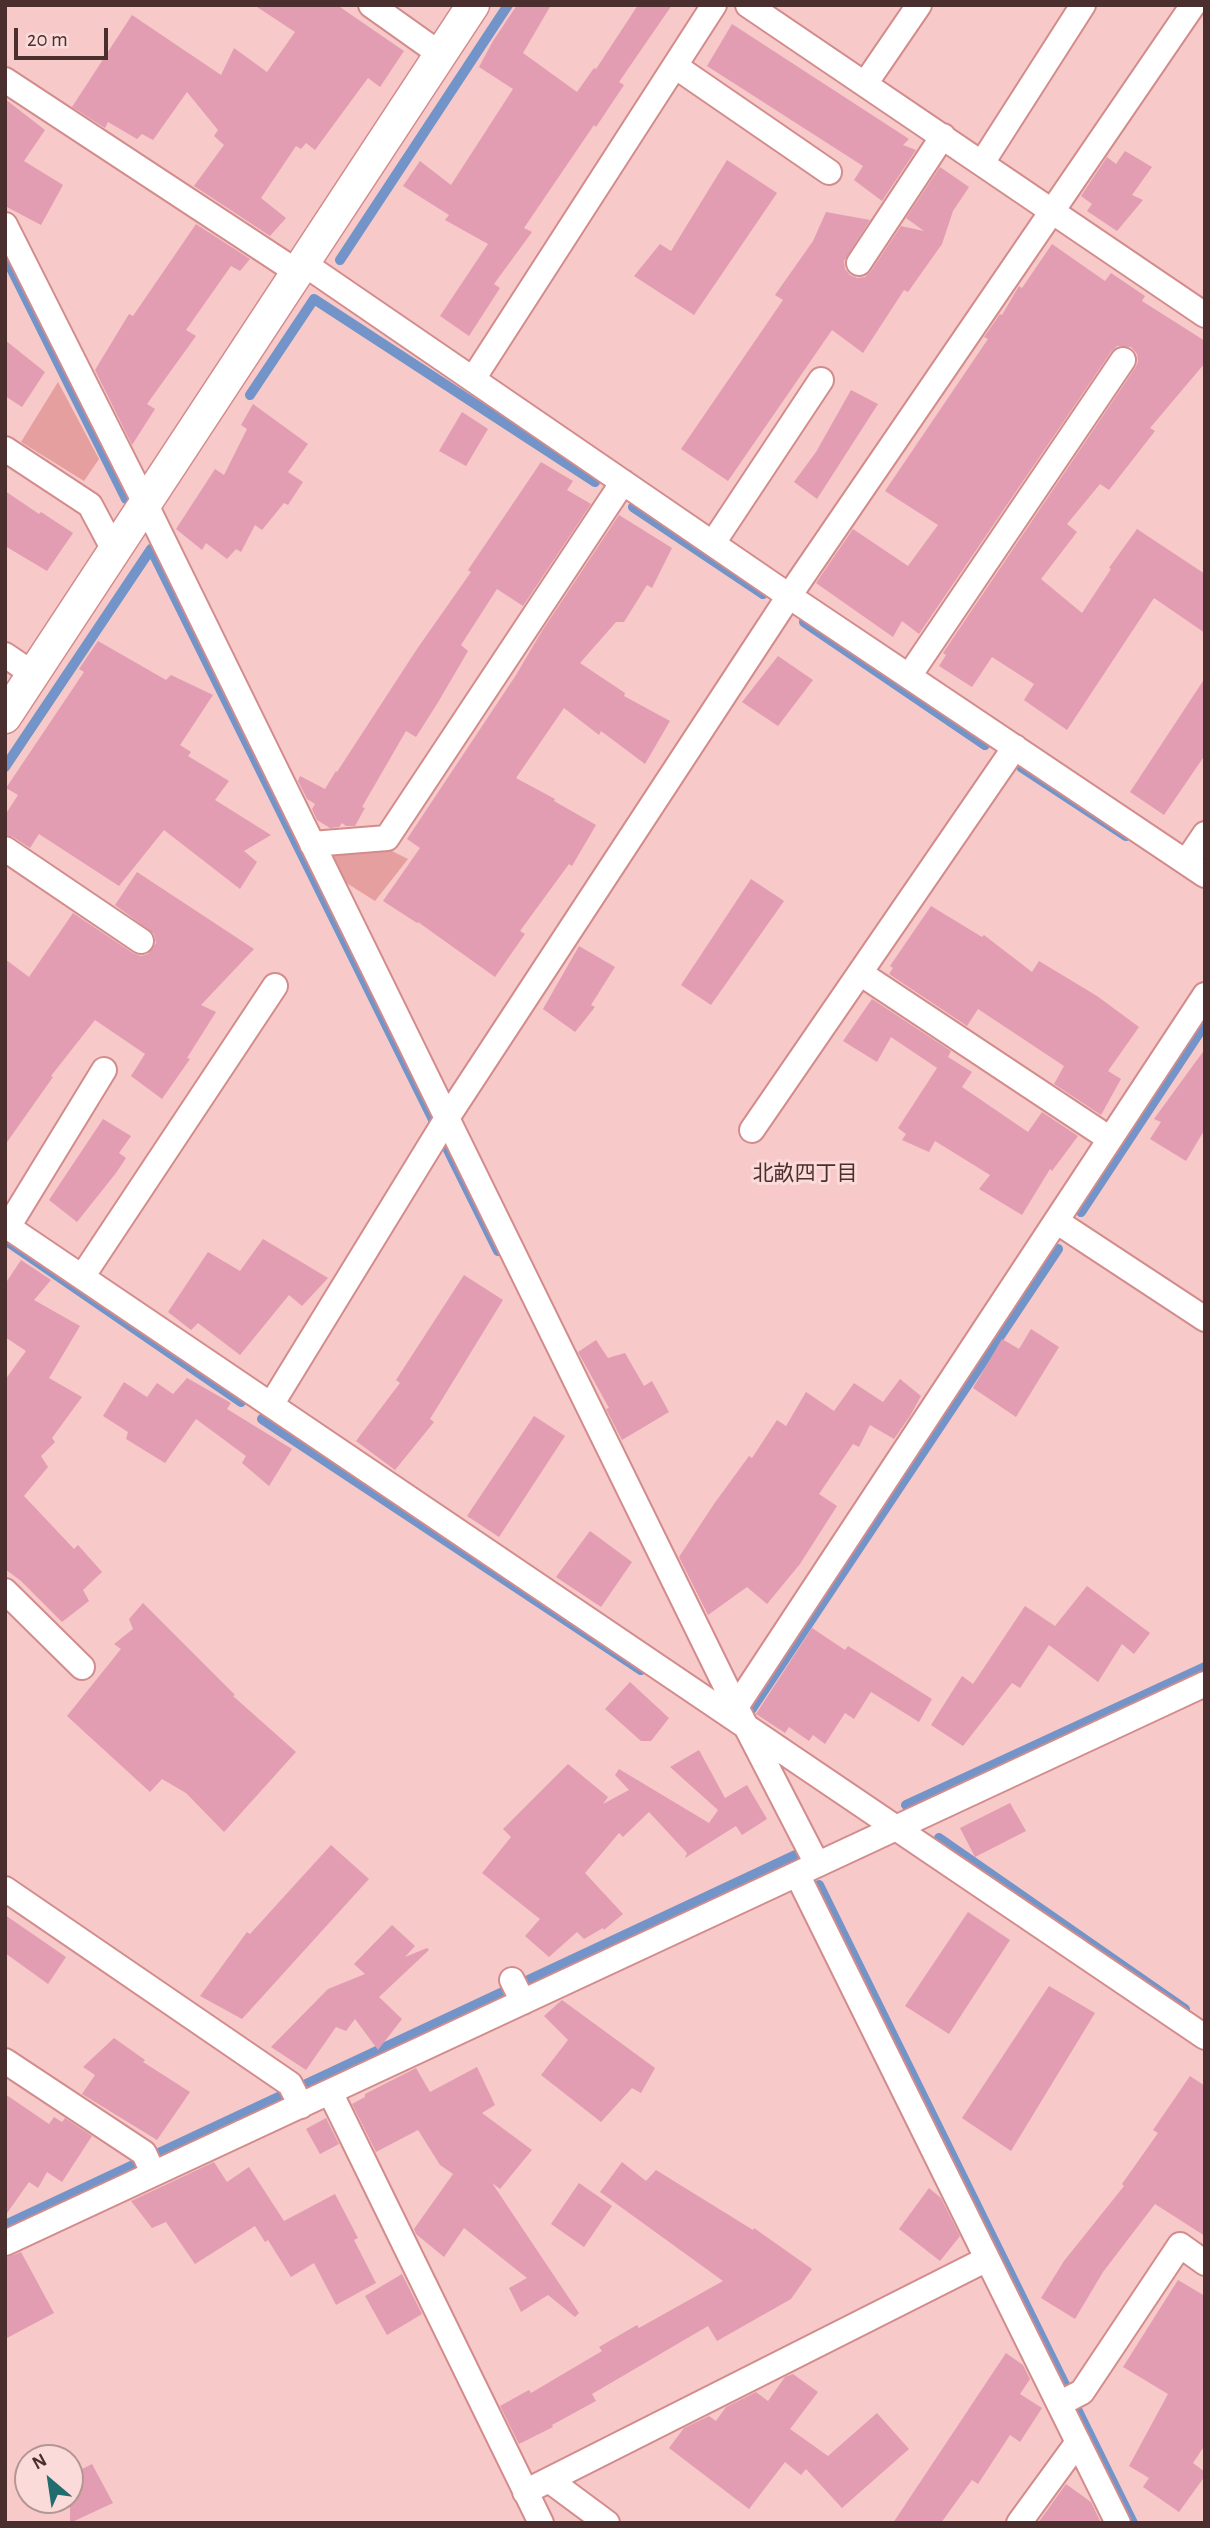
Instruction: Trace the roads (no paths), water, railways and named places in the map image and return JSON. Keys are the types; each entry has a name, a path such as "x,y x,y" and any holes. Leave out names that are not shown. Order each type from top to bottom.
{"street":[{"path":"371,5 440,54"},
{"path":"5,716 472,5"},
{"path":"473,379 714,5"},
{"path":"748,5 1205,315"},
{"path":"865,84 919,5"},
{"path":"982,163 1083,5"},
{"path":"271,1405 442,1126 789,596 1192,5"},
{"path":"675,66 829,172"},
{"path":"5,80 473,379 789,596 1195,869 1205,834"},
{"path":"859,263 943,136"},
{"path":"5,225 312,844 442,1126 740,1716 807,1869 987,2259 1066,2401 1078,2442 1118,2523"},
{"path":"909,676 1123,360"},
{"path":"713,543 821,380"},
{"path":"5,449 90,505 114,550"},
{"path":"312,844 387,838 623,482"},
{"path":"5,655 33,674"},
{"path":"752,1130 1015,747"},
{"path":"5,849 141,941"},
{"path":"860,973 1110,1139"},
{"path":"82,1277 275,986"},
{"path":"740,1716 1056,1221 1205,995"},
{"path":"104,1070 7,1226 740,1716 896,1828 1205,2037"},
{"path":"1056,1221 1205,1319"},
{"path":"5,1591 82,1667"},
{"path":"5,2243 148,2163 296,2096 330,2092 518,1992 807,1869 1205,1684"},
{"path":"5,1889 296,2096"},
{"path":"5,2061 148,2163"},
{"path":"330,2092 541,2523"},
{"path":"1066,2401 1082,2392 1180,2245 1205,2263"},
{"path":"526,2492 987,2259"},
{"path":"1019,2523 1078,2442"},
{"path":"549,2480 607,2523"}],"waterway":[{"path":"340,260 508,5"},
{"path":"5,256 126,499"},
{"path":"250,395 314,299 595,482"},
{"path":"633,507 763,594"},
{"path":"5,767 151,549 498,1251"},
{"path":"804,622 985,745"},
{"path":"1021,767 1126,836"},
{"path":"1081,1212 1205,1024"},
{"path":"5,1240 241,1402"},
{"path":"749,1713 1058,1249"},
{"path":"262,1419 641,1670"},
{"path":"906,1805 1205,1667"},
{"path":"939,1838 1185,2009"},
{"path":"5,2225 804,1851"},
{"path":"819,1885 1133,2523"}],"district":[{"name":"北畝四丁目","path":"805,1174"}]}
